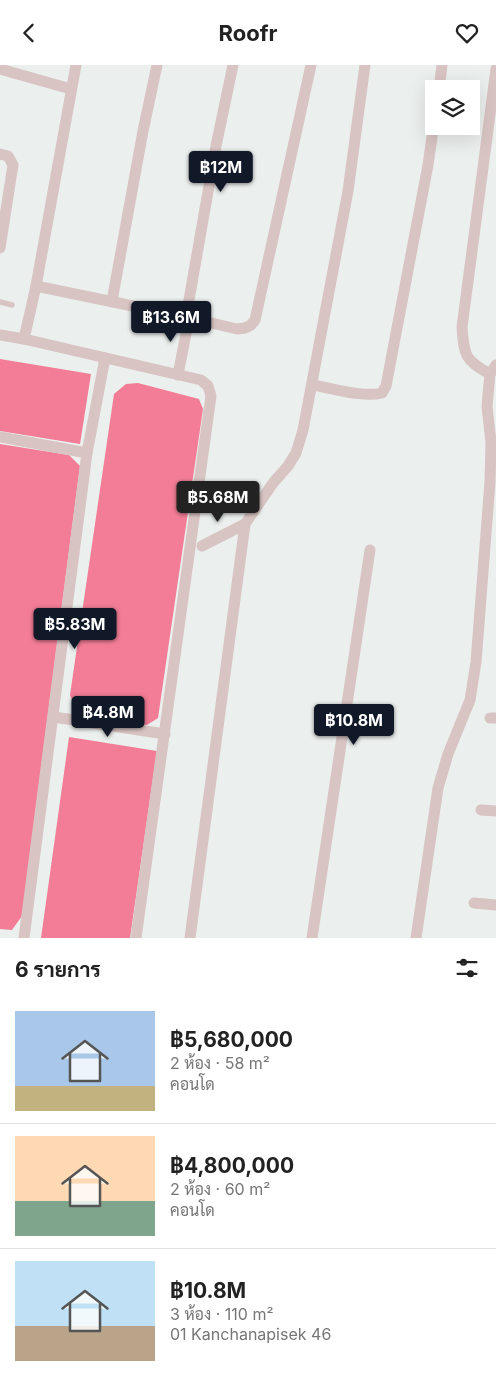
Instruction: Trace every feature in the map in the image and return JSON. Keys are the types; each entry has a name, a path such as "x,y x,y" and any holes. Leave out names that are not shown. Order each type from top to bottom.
{"street":[{"path":"24,339 36,286 76,65"},
{"path":"112,301 157,65"},
{"path":"178,375 216,146 233,65"},
{"path":"36,286 237,329 251,325 255,320 310,65"},
{"path":"202,546 245,524 296,453 312,385 348,191 366,65"},
{"path":"440,80 442,65"},
{"path":"0,69 71,89"},
{"path":"416,938 438,789 448,754 470,700 476,662 490,482 493,369 473,364 466,355 462,327 496,69"},
{"path":"312,385 374,395 382,393 386,386 432,135"},
{"path":"0,154 8,156 13,165 0,248"},
{"path":"0,335 202,380 208,386 211,397 136,938"},
{"path":"24,938 87,453 105,358"},
{"path":"0,437 87,453"},
{"path":"190,938 245,524"},
{"path":"312,938 370,550"},
{"path":"54,717 165,733"},
{"path":"481,810 496,811"},
{"path":"474,903 496,905"}],"lane":[{"path":"0,302 12,305"}],"shaded area":[{"path":"0,359 91,374 80,444 0,431"},
{"path":"138,383 199,399 203,409 158,718 147,725 103,720 77,713 70,695 114,394 126,384"},
{"path":"0,444 69,455 80,466 22,916 12,930 0,929"},
{"path":"69,737 157,751 130,938 41,938"}]}
